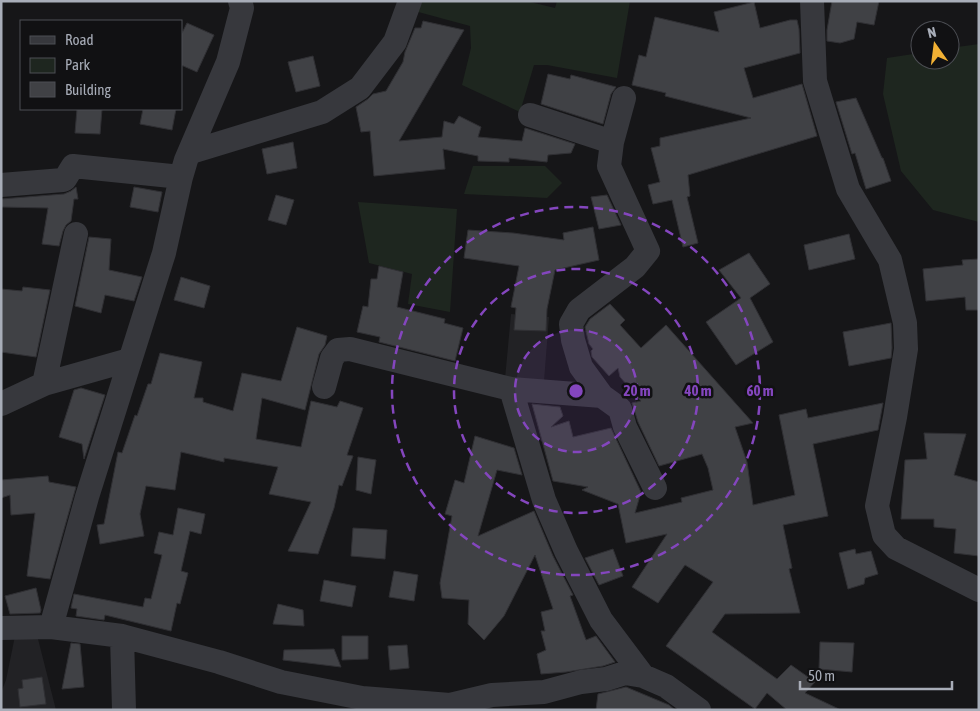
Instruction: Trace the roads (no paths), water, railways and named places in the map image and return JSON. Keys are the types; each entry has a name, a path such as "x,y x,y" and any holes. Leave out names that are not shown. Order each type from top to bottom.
{"street":[{"path":"51,627 87,497 164,253 181,177 228,62 242,8 240,1"},
{"path":"191,152 322,112 360,88 395,42 410,1"},
{"path":"812,1 815,81 848,190 890,260 904,323 906,349 895,417 877,506 884,535 896,548 979,590"},
{"path":"624,98 612,142 609,166 648,251 635,267 579,310 571,324 573,340 581,367 602,396 620,408 625,427 655,488"},
{"path":"530,115 612,142"},
{"path":"1,186 63,180 66,179 73,166 181,177"},
{"path":"44,384 76,234"},
{"path":"324,387 332,358 338,350 350,349 512,389 602,396"},
{"path":"1,404 44,384 129,360"},
{"path":"512,389 544,500 566,551 601,620 643,676"},
{"path":"1,628 51,627 122,636 219,662 281,682 362,698 451,707 492,695 544,692 581,682 606,679 625,673 643,676 666,686 699,710"},
{"path":"122,636 124,710"}]}
